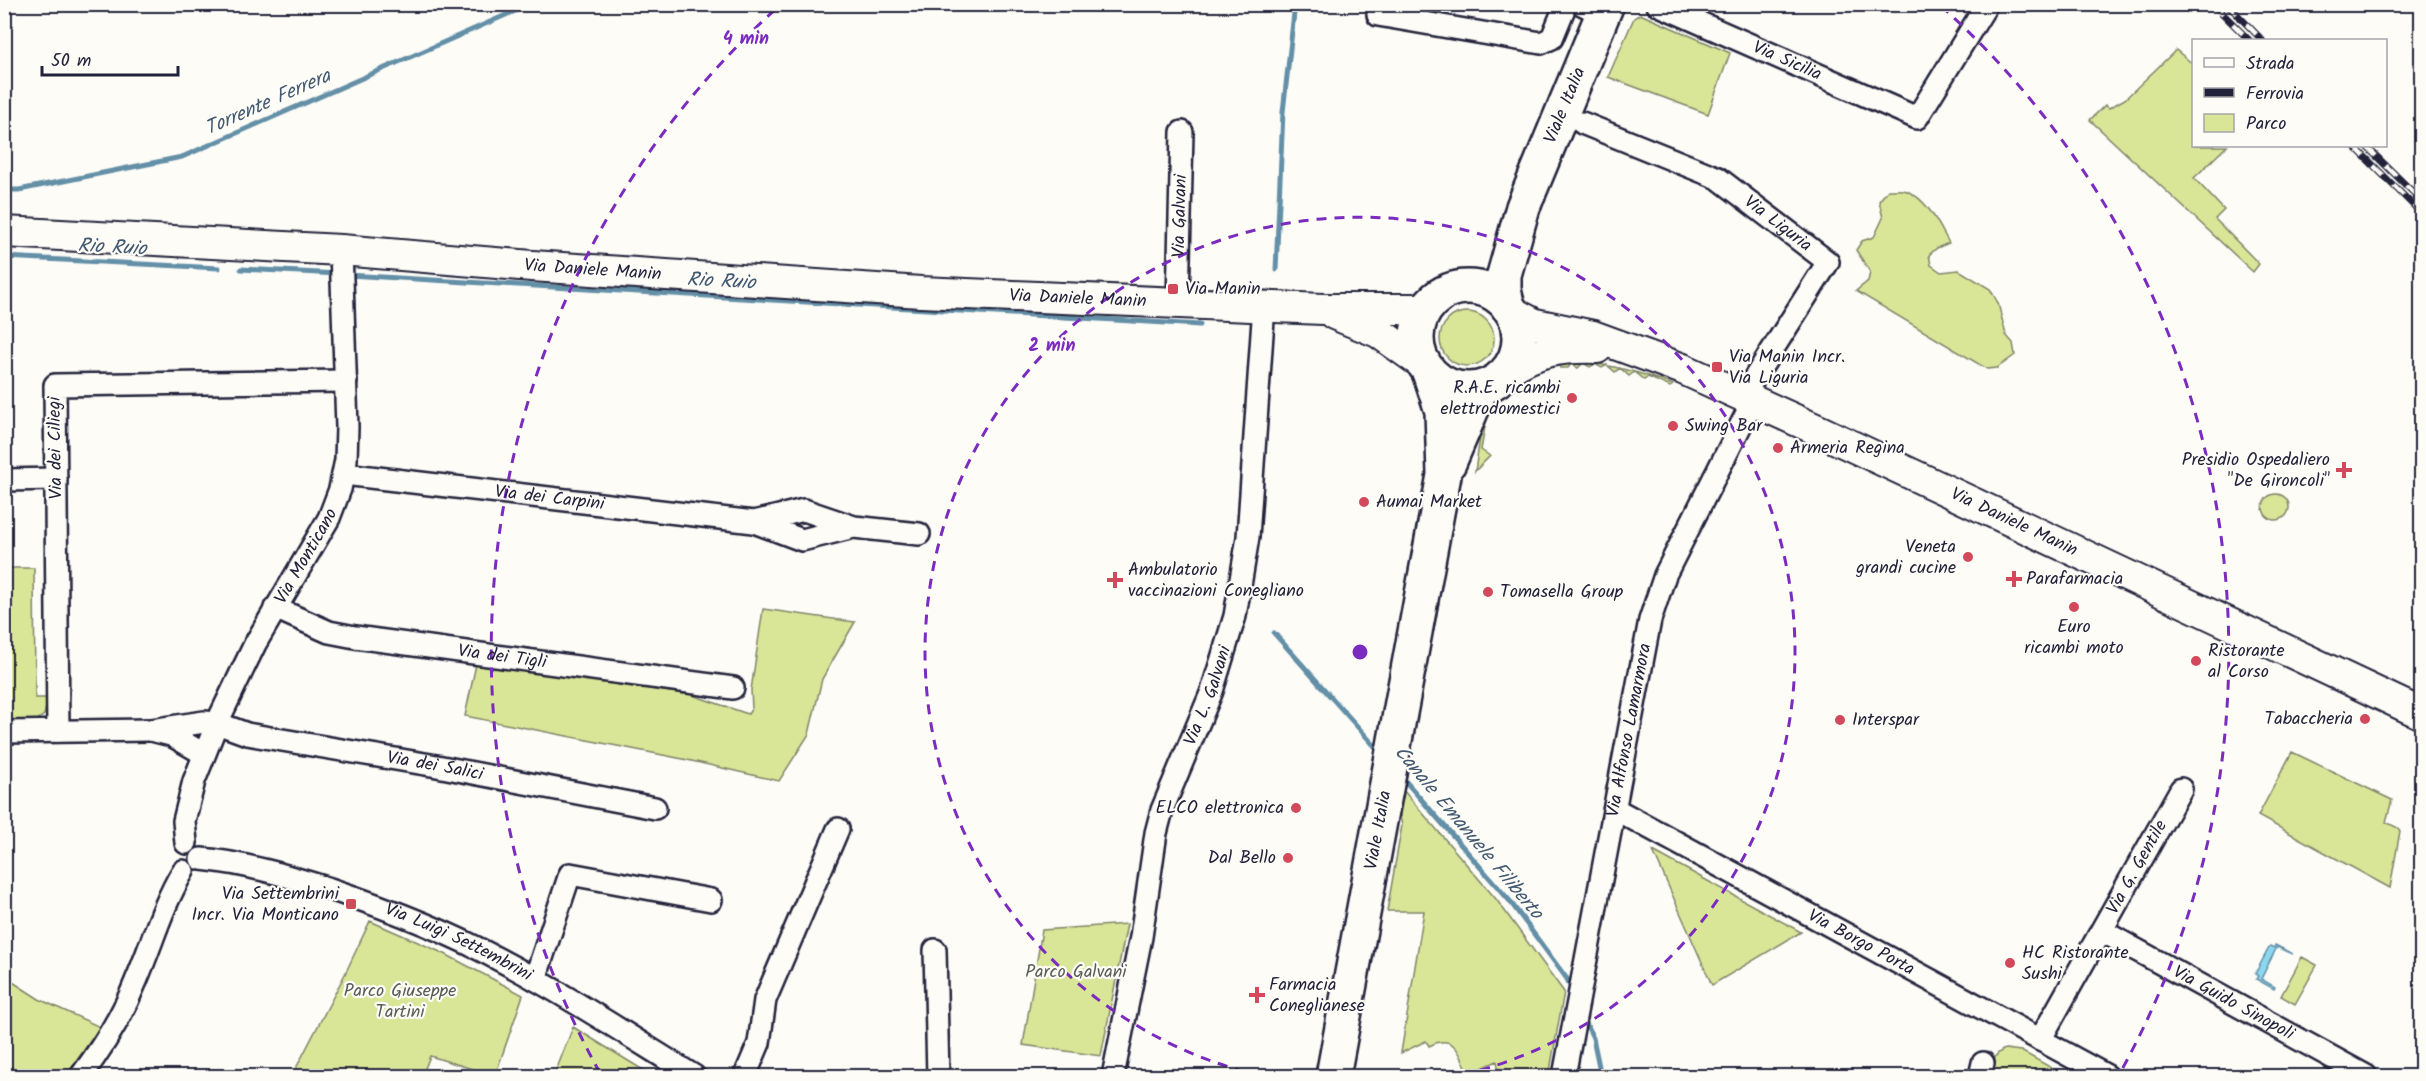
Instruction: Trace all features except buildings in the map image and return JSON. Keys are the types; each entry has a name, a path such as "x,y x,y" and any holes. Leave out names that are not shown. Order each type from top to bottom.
{"main road":[{"name":"Viale Italia","path":"1510,309 1504,290 1504,275 1523,207 1597,8"},
{"name":"Viale Italia","path":"1438,299 1470,278 1491,254 1523,207"},
{"name":"Via Daniele Manin","path":"4,232 342,268 532,266 921,292 1323,309 1438,299"},
{"path":"1468,287 1483,290 1497,297 1510,309 1518,329 1517,351 1494,379 1467,390 1453,388 1440,382 1426,368 1418,351 1416,338 1419,323 1438,299 1468,287"},
{"name":"Via Daniele Manin","path":"1323,309 1378,332 1426,368"},
{"name":"Via Daniele Manin","path":"1510,309 1535,324 1593,336 1636,351 1748,398 2421,714"},
{"name":"Via Daniele Manin","path":"1494,379 1530,356 1543,351 1589,348 1636,351"},
{"name":"Viale Italia","path":"1333,1077 1444,475 1442,411 1438,394 1426,368"},
{"name":"Viale Italia","path":"1444,475 1494,379"}],"street":[{"path":"1379,4 1378,15 1541,43 1552,38 1566,4"},
{"name":"Via Sicilia","path":"1656,4 1917,118 1987,4"},
{"name":"Via Liguria","path":"1582,123 1718,178 1828,262 1748,398"},
{"name":"Via Galvani","path":"1178,302 1182,132"},
{"name":"Via Monticano","path":"186,843 184,821 194,780 217,723 235,682 275,608 329,518 344,474 347,427 342,268"},
{"name":"Via L. Galvani","path":"1113,1077 1141,937 1156,833 1162,810 1212,691 1235,616 1248,537 1264,305"},
{"name":"Via dei Ciliegi","path":"58,731 54,385 346,381"},
{"name":"Via Alfonso Lamarmora","path":"1564,1077 1639,672 1658,595 1748,398"},
{"name":"Via dei Carpini","path":"344,474 754,522 802,540 854,527"},
{"path":"4,480 56,479"},
{"name":"Via dei Carpini","path":"754,522 804,510 854,527 920,534"},
{"name":"Via dei Tigli","path":"275,608 329,632 355,637 733,688"},
{"path":"4,732 151,730 192,723 217,723"},
{"name":"Via dei Salici","path":"217,723 247,734 437,766 655,808"},
{"path":"151,730 171,735 204,754"},
{"name":"Via G. Gentile","path":"2040,1040 2181,789"},
{"name":"Via Borgo Porta","path":"1615,809 2107,1077"},
{"path":"745,1077 759,1043 765,1000 838,829"},
{"path":"186,843 198,849 201,859 196,869 183,871 175,866 173,856 177,847 186,843"},
{"name":"Via Luigi Settembrini","path":"201,859 252,867 301,880 376,905 461,941 535,979 694,1077"},
{"path":"82,1076 132,990 167,900 183,871"},
{"path":"535,979 570,874 711,900"},
{"name":"Via Guido Sinopoli","path":"2102,931 2366,1077"},
{"path":"935,950 938,1077"}],"green space":[{"path":"1640,14 1730,53 1708,114 1608,77 1634,18"},
{"path":"2176,50 2192,63 2192,147 2226,147 2194,178 2224,210 2215,219 2259,264 2253,272 2090,120 2105,105 2109,108 2125,99"},
{"path":"1888,190 1905,190 1914,195 1921,200 1937,221 1949,243 1937,248 1929,255 1931,265 1941,272 1959,270 1990,289 1998,303 2006,335 2013,343 2015,355 1997,368 1987,369 1856,291 1868,281 1870,272 1856,250 1862,241 1874,237 1883,218 1879,201"},
{"path":"1462,312 1472,312 1482,316 1490,324 1494,339 1490,354 1482,362 1472,366 1462,366 1452,362 1444,354 1440,344 1440,334 1444,324 1452,316"},
{"path":"1574,361 1606,365 1602,368 1595,364 1590,367 1583,363 1578,368 1571,364 1568,368 1560,368 1560,363"},
{"path":"1608,366 1612,366 1620,368 1615,372"},
{"path":"1620,368 1637,372 1673,385 1670,387 1648,377 1644,380 1634,372 1629,376"},
{"path":"1488,409 1481,450 1490,456 1475,471 1483,418"},
{"path":"2276,494 2285,498 2289,507 2285,516 2276,520 2267,516 2263,507 2267,498"},
{"path":"1451,523 1434,631 1432,632"},
{"path":"4,568 34,568 35,698 48,698 44,715 37,720 5,720"},
{"path":"763,609 855,622 822,679 809,734 779,781 683,759 465,716 476,664 692,695 748,714 752,708 751,690"},
{"path":"2292,752 2392,800 2386,822 2400,831 2390,888 2258,816"},
{"path":"1403,790 1496,899 1564,992 1549,1076 1500,1076 1497,1061 1469,1074 1455,1047 1445,1042 1429,1046 1426,1041 1401,1053 1424,911 1387,911 1402,825 1399,813"},
{"path":"1653,851 1801,932 1712,985"},
{"name":"Parco Giuseppe Tartini","path":"370,921 445,954 523,995 495,1076 430,1056 422,1076 292,1076"},
{"name":"Parco Galvani","path":"1127,924 1101,1056 1023,1045 1042,930"},
{"path":"2302,957 2317,965 2295,1004 2281,996"},
{"path":"5,977 39,999 100,1027 66,1076 9,1076 5,1073"},
{"path":"573,1027 653,1076 554,1076"},
{"path":"2005,1049 2021,1051 2066,1076 1989,1076 1995,1057"}],"water":[{"path":"2275,945 2293,954 2277,947 2261,979 2275,987 2274,989 2256,979 2258,976 2255,974 2270,946 2274,948"}],"waterway":[{"name":"Torrente Ferrera","path":"4,190 19,190 182,157 531,4"},
{"name":"Canale Emanuele Filiberto","path":"1276,270 1283,112 1295,4"},
{"name":"Rio Ruio","path":"4,257 219,268"},
{"name":"Rio Ruio","path":"241,269 338,274"},
{"name":"Rio Ruio","path":"348,275 1200,325"},
{"name":"Canale Emanuele Filiberto","path":"1274,633 1380,752"},
{"name":"Canale Emanuele Filiberto","path":"1400,775 1509,900 1567,979 1573,993"},
{"name":"Canale Emanuele Filiberto","path":"1582,1015 1593,1038 1601,1076"}],"railway":[{"path":"2213,4 2248,39"},
{"path":"2227,4 2261,39"},
{"path":"2355,147 2422,214"},
{"path":"2367,147 2422,201"}],"place":[{"name":"Via Manin","path":"1173,289"},
{"name":"Via Manin Incr. Via Liguria","path":"1717,367"},
{"name":"R.A.E. ricambi elettrodomestici","path":"1572,398"},
{"name":"Swing Bar","path":"1673,426"},
{"name":"Armeria Regina","path":"1778,448"},
{"name":"Presidio Ospedaliero \"De Gironcoli\"","path":"2344,470"},
{"name":"Aumai Market","path":"1364,502"},
{"name":"Veneta grandi cucine","path":"1968,557"},
{"name":"Parafarmacia","path":"2014,579"},
{"name":"Ambulatorio vaccinazioni Conegliano","path":"1115,580"},
{"name":"Tomasella Group","path":"1488,592"},
{"name":"Euro ricambi moto","path":"2074,607"},
{"name":"Ristorante al Corso","path":"2196,661"},
{"name":"Tabaccheria","path":"2365,719"},
{"name":"Interspar","path":"1840,720"},
{"name":"ELCO elettronica","path":"1296,808"},
{"name":"Dal Bello","path":"1288,858"},
{"name":"Via Settembrini Incr. Via Monticano","path":"351,904"},
{"name":"HC Ristorante Sushi","path":"2010,963"},
{"name":"Farmacia Coneglianese","path":"1257,995"}]}
